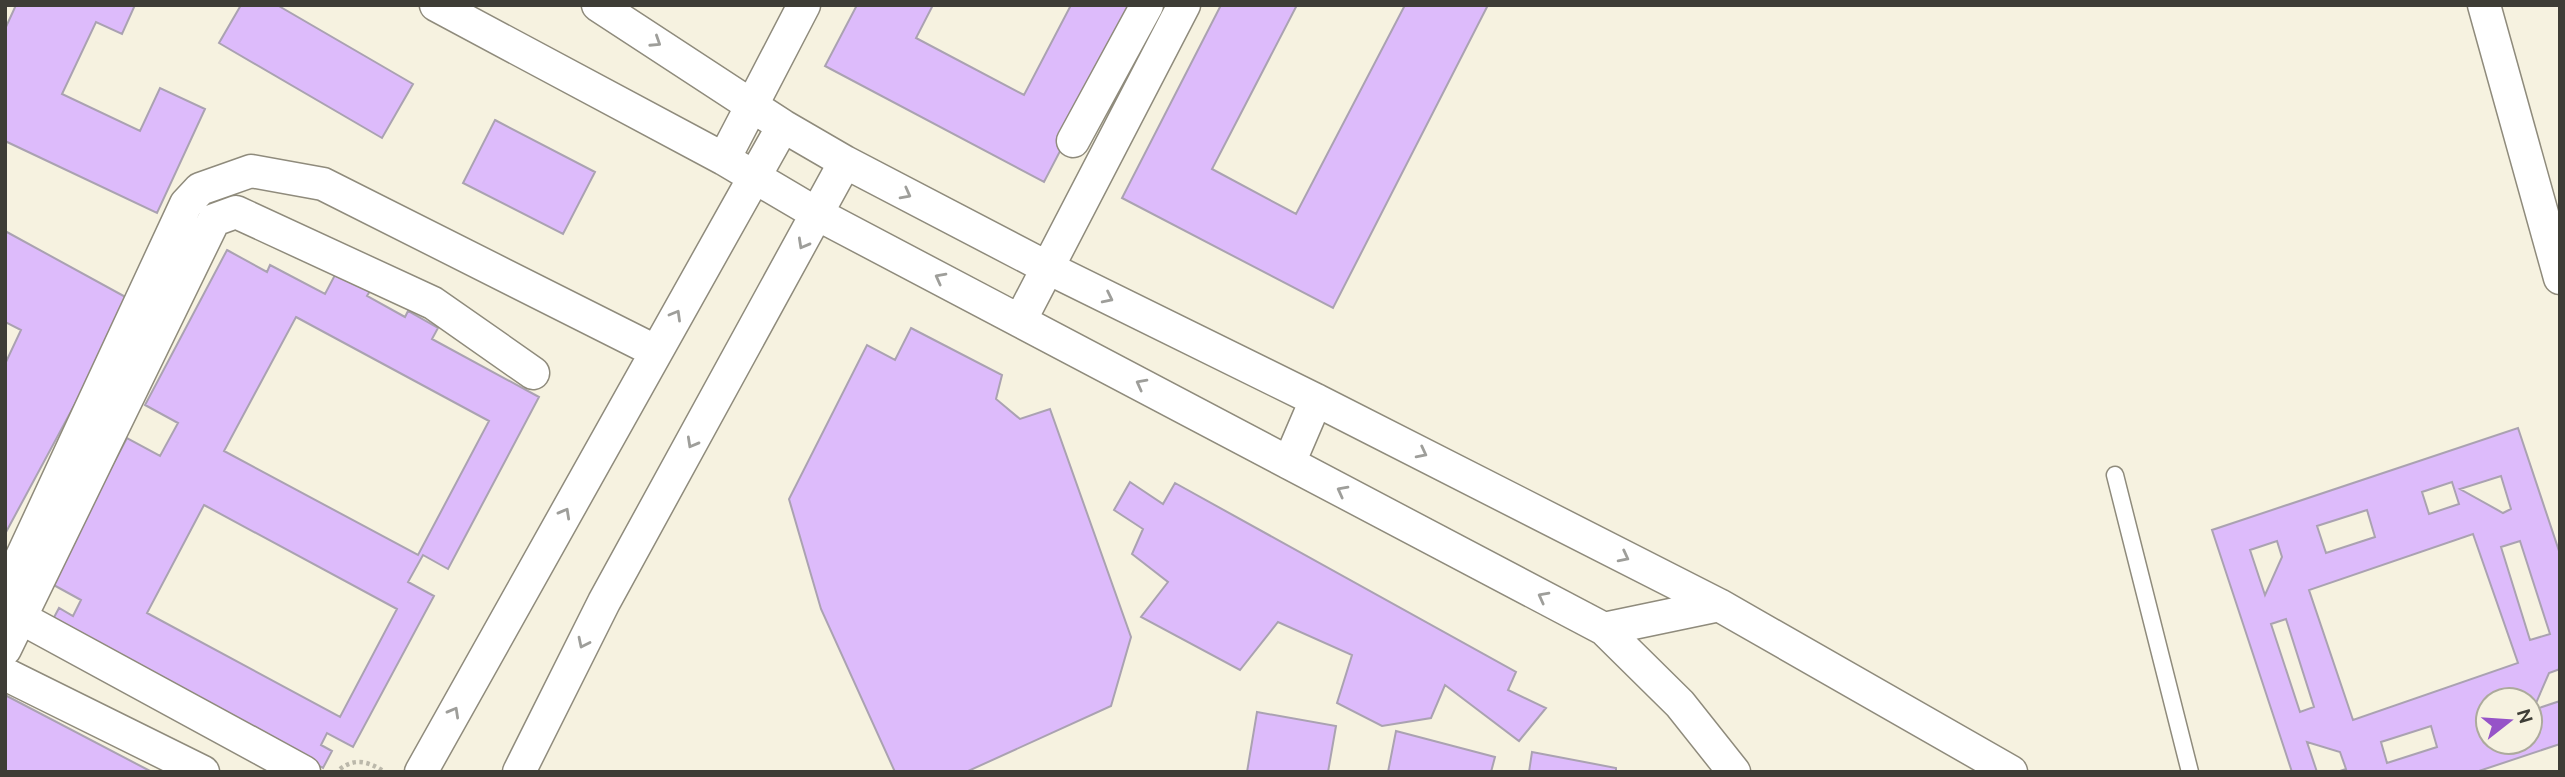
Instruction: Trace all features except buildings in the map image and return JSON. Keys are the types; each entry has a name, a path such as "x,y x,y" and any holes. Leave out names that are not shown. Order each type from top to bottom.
{"street":[{"path":"436,5 724,159 819,215 1604,629 1680,704 1734,772"},
{"path":"598,5 783,126 845,162 1048,268 1316,400 1719,605 2011,772"},
{"path":"724,159 804,5"},
{"path":"1073,141 1147,5"},
{"path":"1020,321 1184,5"},
{"path":"2484,5 2560,278"},
{"path":"421,772 783,126"},
{"path":"519,772 604,602 819,215 845,162"},
{"path":"5,649 13,606 186,204 200,188 251,171 323,184 655,351"},
{"path":"13,606 214,220 236,212 433,303 533,373"},
{"path":"1289,463 1316,400"},
{"path":"1604,629 1719,605"},
{"path":"13,606 304,772"},
{"path":"5,674 203,772"}],"lane":[{"path":"2115,475 2190,772"}],"path":[{"path":"337,772 349,762 369,762 385,772"}]}
